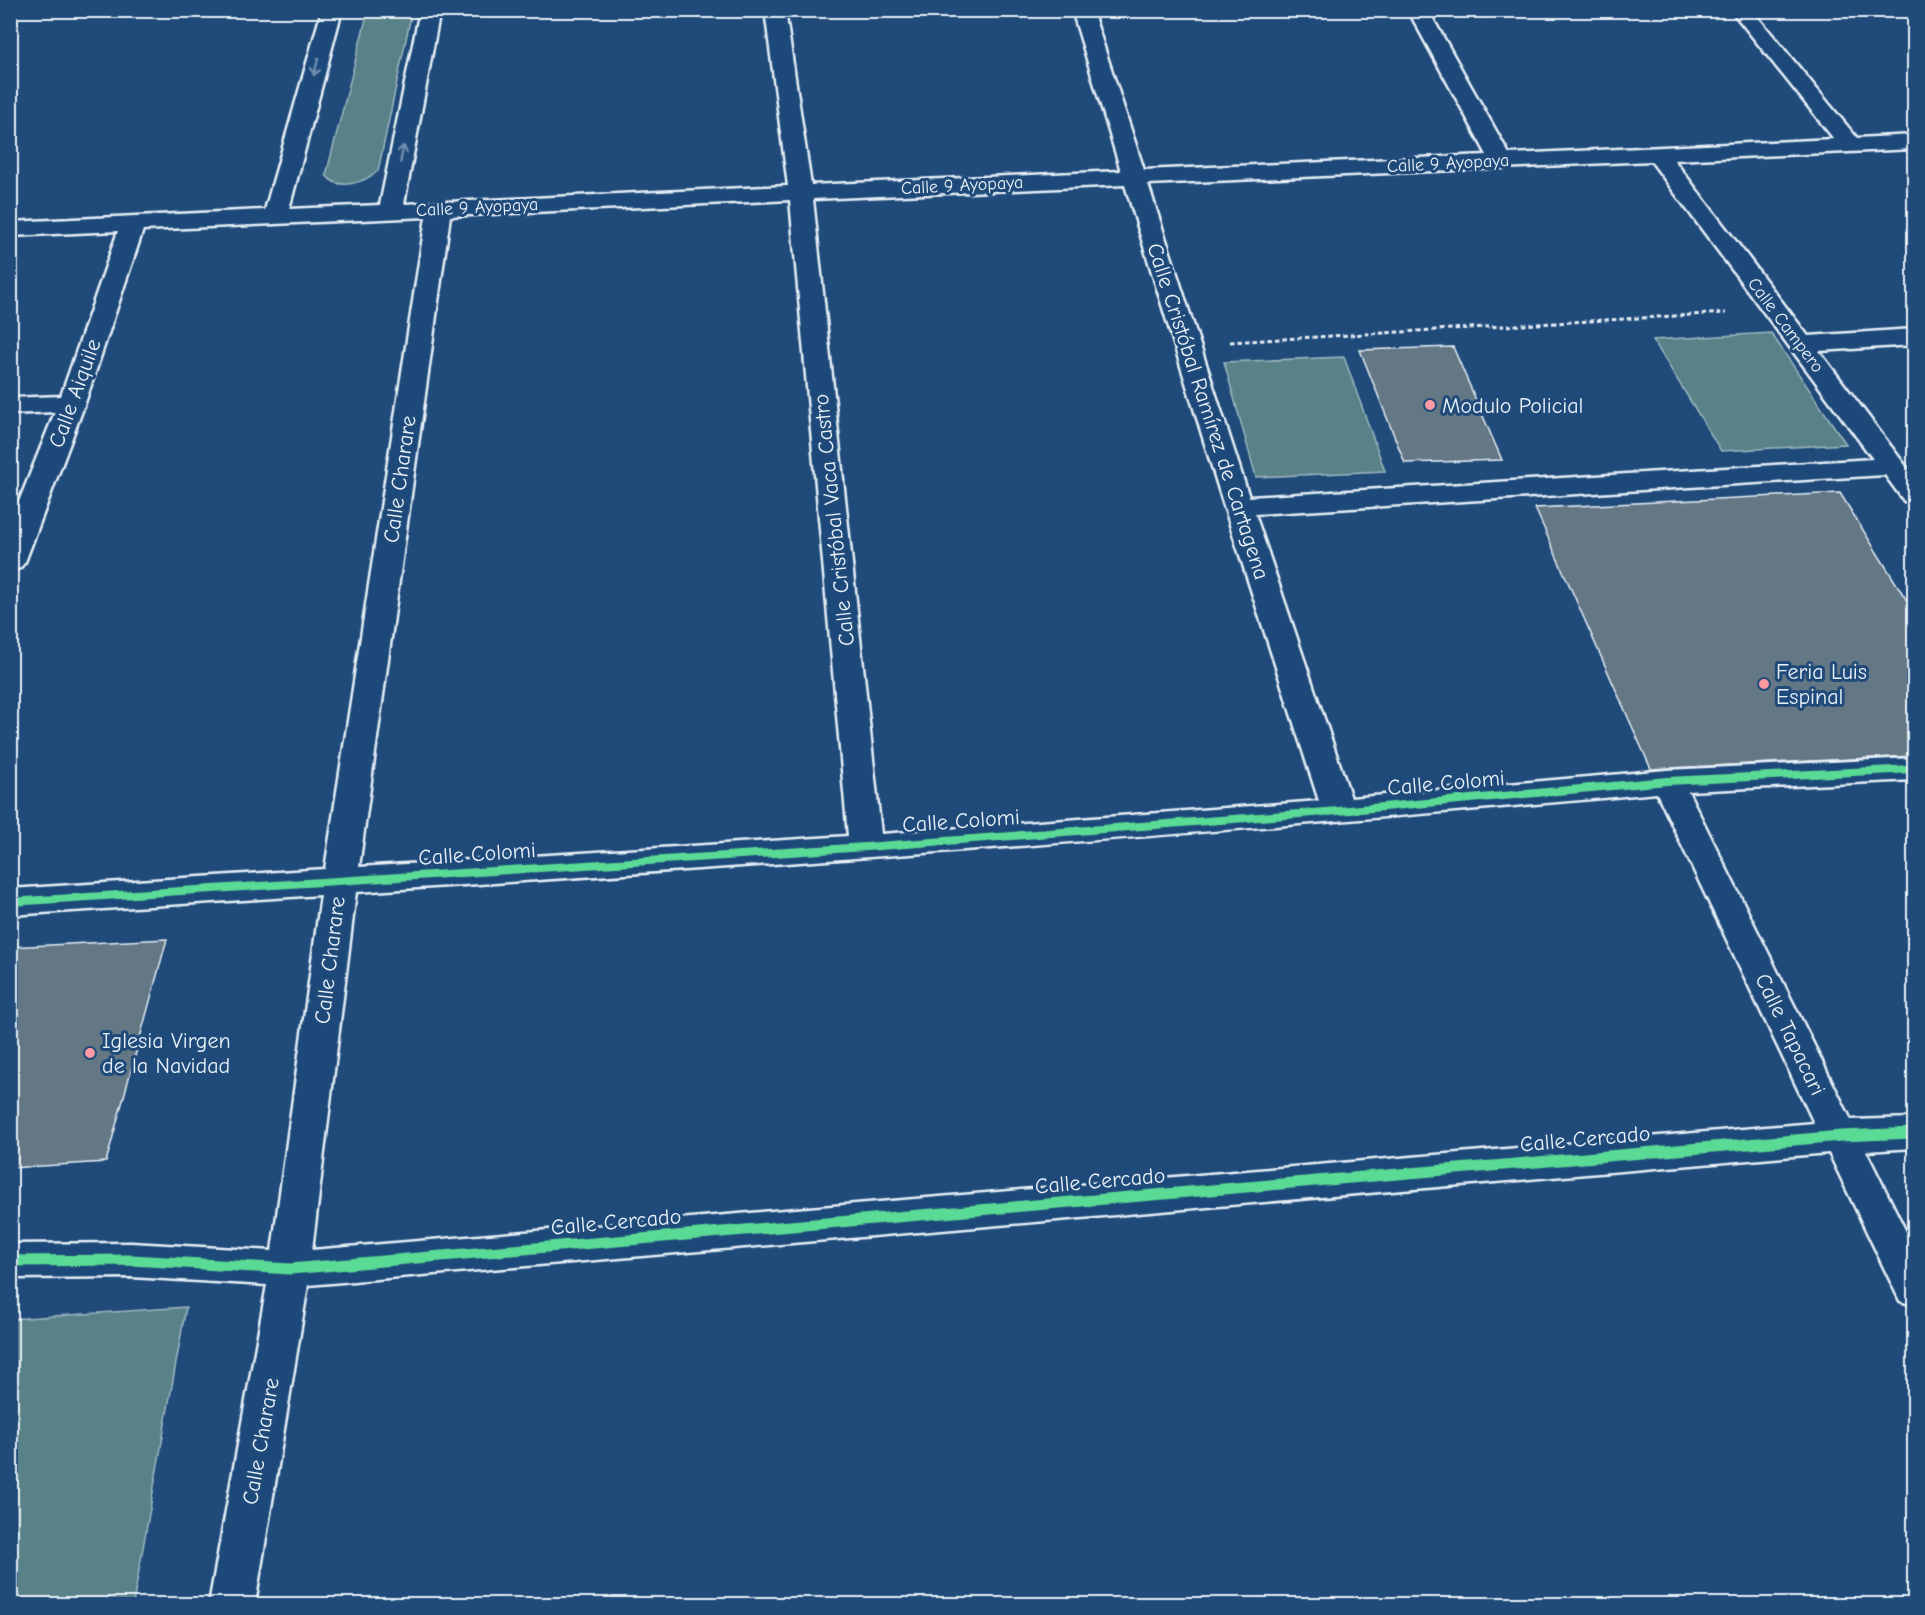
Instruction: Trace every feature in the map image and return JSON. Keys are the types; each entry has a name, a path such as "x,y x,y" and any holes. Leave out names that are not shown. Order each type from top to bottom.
{"street":[{"path":"276,216 332,10"},
{"path":"391,211 430,10"},
{"name":"Calle Cristóbal Vaca Castro","path":"775,10 801,193 866,847"},
{"name":"Calle Cristóbal Ramírez de Cartagena","path":"1082,10 1238,506 1339,811"},
{"path":"1418,10 1502,161"},
{"path":"1741,10 1851,145"},
{"name":"Calle 9 Ayopaya","path":"10,229 1914,142"},
{"name":"Calle Campero","path":"1658,154 1914,495"},
{"name":"Calle Charare","path":"232,1605 290,1269 340,881 439,209"},
{"name":"Calle Aiquile","path":"10,562 72,403 133,223"},
{"path":"1802,344 1914,337"},
{"path":"10,406 72,403"},
{"path":"1238,506 1893,466"},
{"name":"Calle Colomi","path":"10,902 866,847 1339,811 1667,781 1914,769"},
{"name":"Calle Tapacari","path":"1667,781 1914,1288"},
{"name":"Calle Cercado","path":"10,1261 131,1260 290,1269 1841,1136 1914,1132"}],"path":[{"path":"1188,345 1774,310"}],"green space":[{"path":"368,11 412,11 378,171 359,182 337,183 326,175"},
{"path":"1771,333 1846,444 1721,451 1653,340"},
{"path":"1344,357 1385,471 1256,477 1224,362"},
{"path":"186,1307 133,1604 11,1604 11,1319"}],"building":[{"name":"Modulo Policial","path":"1453,347 1502,460 1405,463 1360,350"},
{"name":"Feria Luis Espinal","path":"1840,493 1914,612 1914,756 1651,769 1535,508"},
{"path":"167,939 106,1162 10,1168 10,947"}],"cycle path":[{"path":"10,902 866,847 1339,811 1667,781 1914,769"},
{"path":"10,1261 131,1260 290,1269 1841,1136 1914,1133"}],"place":[{"name":"Modulo Policial","path":"1430,405"},
{"name":"Feria Luis Espinal","path":"1764,684"},
{"name":"Iglesia Virgen de la Navidad","path":"90,1053"}]}
